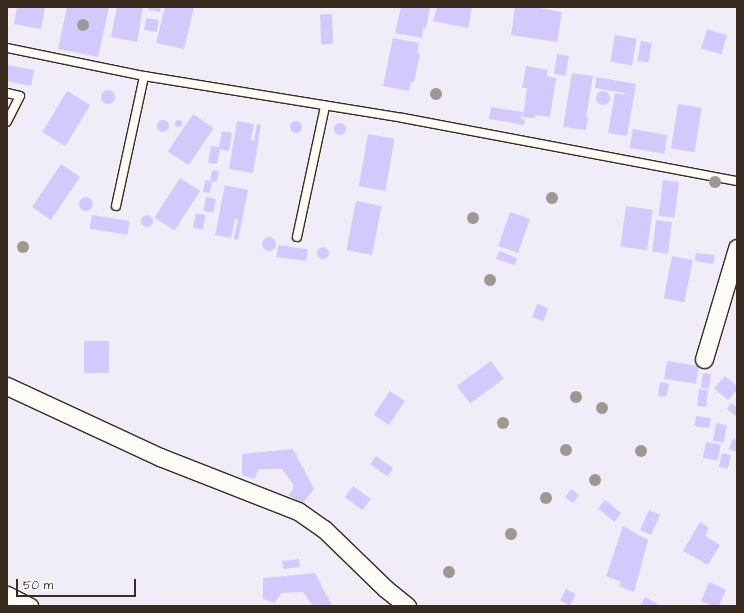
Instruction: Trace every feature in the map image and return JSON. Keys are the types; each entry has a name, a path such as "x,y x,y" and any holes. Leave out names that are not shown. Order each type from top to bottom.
{"street":[{"path":"704,359 737,248"},
{"path":"7,386 160,457 298,510 324,529 386,589 407,606"},
{"path":"7,595 29,606"}],"lane":[{"path":"7,48 144,76 402,118 737,181"},
{"path":"116,206 144,76"},
{"path":"7,93 20,96 7,122"},
{"path":"297,237 325,106"}],"building":[{"path":"17,7 45,7 41,29 14,24"},
{"path":"67,7 109,7 98,57 58,49"},
{"path":"117,7 143,7 137,42 111,37"},
{"path":"148,7 161,7 160,12 148,10"},
{"path":"165,7 194,7 184,49 156,43"},
{"path":"401,7 430,7 426,29 423,28 422,38 395,33"},
{"path":"437,7 472,7 468,28 433,21"},
{"path":"515,7 533,7 562,12 557,42 511,35"},
{"path":"320,14 332,14 333,44 321,44"},
{"path":"146,18 159,20 157,32 144,30"},
{"path":"707,29 727,35 721,54 701,48"},
{"path":"615,35 637,39 632,65 610,62"},
{"path":"393,38 419,43 417,53 420,54 414,82 411,82 409,91 383,86"},
{"path":"641,41 652,43 648,63 638,61"},
{"path":"557,54 569,56 566,76 554,74"},
{"path":"7,65 34,70 31,86 7,81"},
{"path":"526,66 548,70 547,76 556,78 550,117 535,115 535,118 523,117 527,88 522,88"},
{"path":"572,73 593,76 586,117 588,117 586,130 563,127"},
{"path":"596,77 636,84 627,136 608,133 615,93 624,95 625,93 595,88"},
{"path":"108,90 113,92 115,97 113,102 108,104 103,102 101,97 103,92"},
{"path":"67,91 90,105 65,146 42,132"},
{"path":"603,91 608,93 610,98 608,103 603,105 598,103 596,98 598,93"},
{"path":"678,104 702,108 695,152 671,148"},
{"path":"491,107 523,112 521,119 525,119 524,125 489,119"},
{"path":"193,114 214,128 189,165 168,151"},
{"path":"178,119 181,120 181,126 178,127 175,126 174,123 175,120"},
{"path":"165,120 168,121 168,131 161,132 158,131 157,124 158,121"},
{"path":"237,121 254,124 251,140 254,141 257,124 261,125 253,173 229,169"},
{"path":"298,121 301,122 301,132 294,133 291,132 290,125 291,122"},
{"path":"342,123 345,124 345,134 338,135 335,134 334,127 335,124"},
{"path":"633,129 667,135 664,154 630,148"},
{"path":"222,131 232,133 229,151 220,149 217,164 208,163 211,146 219,147"},
{"path":"368,134 395,139 385,191 359,186"},
{"path":"61,164 80,177 51,220 32,207"},
{"path":"212,170 219,171 217,182 212,181 210,193 203,192 205,180 210,181"},
{"path":"180,178 200,191 175,230 154,217"},
{"path":"663,180 679,182 674,218 659,216"},
{"path":"225,185 248,190 238,240 234,239 238,219 235,219 231,238 215,235"},
{"path":"86,197 91,199 93,204 91,209 86,211 81,209 79,204 81,199"},
{"path":"206,197 216,199 213,213 203,211"},
{"path":"356,201 382,206 372,255 346,250"},
{"path":"626,206 653,210 647,250 620,247"},
{"path":"510,212 530,219 518,253 498,246"},
{"path":"196,213 206,215 203,230 193,228"},
{"path":"92,215 130,221 127,235 90,229"},
{"path":"149,215 152,216 152,226 145,227 142,226 141,219 142,216"},
{"path":"656,220 672,222 668,254 652,252"},
{"path":"269,237 274,239 276,244 274,249 269,251 264,249 262,244 264,239"},
{"path":"278,245 308,249 306,261 276,257"},
{"path":"325,247 328,248 328,258 321,259 318,258 317,251 318,248"},
{"path":"499,251 517,258 515,265 496,259"},
{"path":"696,253 715,255 713,264 695,261"},
{"path":"672,256 693,260 684,302 664,298"},
{"path":"537,304 548,308 543,321 532,317"},
{"path":"84,341 109,341 109,373 84,373"},
{"path":"491,361 504,379 470,403 457,386"},
{"path":"667,361 699,366 696,384 664,379"},
{"path":"703,373 711,374 709,389 701,388"},
{"path":"725,376 737,386 737,390 728,400 714,388"},
{"path":"660,382 669,384 666,397 658,396"},
{"path":"699,389 708,390 706,407 697,406"},
{"path":"390,391 405,401 389,425 374,415"},
{"path":"731,403 737,407 737,417 727,409"},
{"path":"696,416 711,418 709,428 695,426"},
{"path":"716,423 727,425 724,443 713,441"},
{"path":"733,438 737,440 737,452 729,449"},
{"path":"706,442 721,445 718,461 703,458"},
{"path":"293,449 314,489 302,504 288,495 293,490 293,484 282,469 259,469 254,479 242,475 242,454"},
{"path":"722,453 731,455 728,469 719,467"},
{"path":"376,456 393,468 387,476 370,464"},
{"path":"353,486 371,499 363,510 345,497"},
{"path":"571,489 579,495 573,503 565,497"},
{"path":"605,500 621,513 614,522 598,509"},
{"path":"649,510 660,515 651,535 640,530"},
{"path":"700,522 709,528 705,536 720,545 708,565 683,551"},
{"path":"623,526 648,540 634,592 619,586 621,582 606,576"},
{"path":"299,559 300,567 283,569 282,561"},
{"path":"315,573 332,606 313,606 303,592 281,593 275,603 263,599 263,578"},
{"path":"709,582 726,590 719,606 712,606 701,601"},
{"path":"566,589 576,594 570,606 560,601"},
{"path":"645,597 661,606 640,606"}]}
